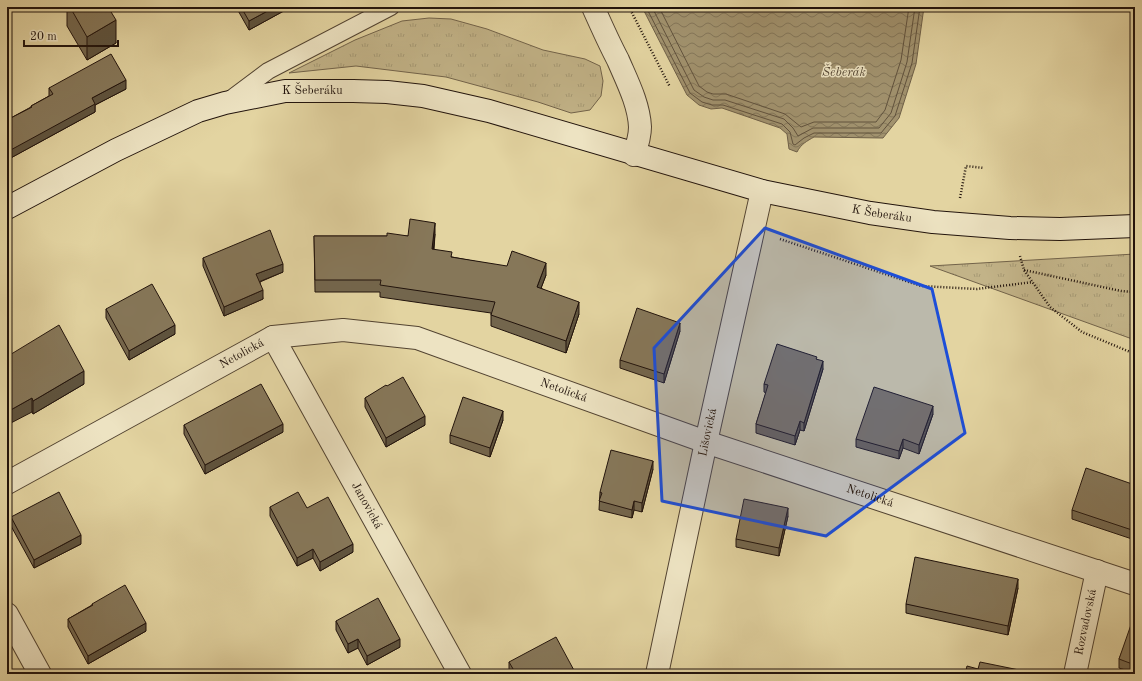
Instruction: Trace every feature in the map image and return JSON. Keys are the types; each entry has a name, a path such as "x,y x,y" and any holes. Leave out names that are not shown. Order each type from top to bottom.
{"street":[{"path":"593,7 628,83 635,102 640,128 634,155"},
{"name":"K Šeberáku","path":"7,208 116,150 198,111 225,103 285,91 387,92 423,96 489,111 634,155 762,191 878,214 933,222 1010,228 1060,229 1135,226"},
{"name":"Lišovická","path":"658,674 706,442 762,191"},
{"name":"Netolická","path":"7,483 273,337 343,330 417,338 706,442 1135,584"},
{"name":"Janovická","path":"273,337 460,674"},
{"name":"Rozvadovská","path":"1075,674 1097,571"},
{"path":"7,614 40,674"}],"lane":[{"path":"225,103 268,71 391,7"}],"path":[{"path":"629,7 670,87"},
{"path":"959,203 966,166 984,168"},
{"path":"1010,228 1024,270 1050,307 1082,332 1135,354"},
{"path":"753,230 921,286 977,289 1033,282"},
{"path":"1024,270 1121,291 1135,292"}],"highlighted area":[{"path":"765,228 932,289 965,433 826,536 662,501 654,348"}],"green space":[{"path":"429,18 451,19 487,29 543,50 585,59 600,66 603,81 601,96 590,110 571,113 538,102 446,77 356,66 289,73 355,40 402,21"},
{"path":"1135,254 1135,340 930,266"}],"water":[{"name":"Šeberák","path":"642,7 924,7 916,64 899,118 883,138 814,137 802,145 797,152 789,149 787,134 780,128 722,108 711,109 699,105 687,95"}],"building":[{"path":"70,7 108,7 116,20 87,37"},
{"path":"241,7 275,7 249,21"},
{"path":"111,54 126,80 92,98 95,104 7,152 7,120 53,94 49,88"},
{"path":"410,219 435,223 432,249 452,252 451,257 507,266 512,251 546,263 537,287 579,302 566,341 491,315 495,302 380,285 381,280 315,280 314,236 387,236 387,233 408,236"},
{"path":"270,230 283,264 256,274 263,290 224,307 203,258"},
{"path":"152,284 175,325 129,351 106,309"},
{"path":"637,308 680,323 664,374 620,360"},
{"path":"59,325 84,371 33,401 32,398 7,412 7,361 10,359 8,356"},
{"path":"777,344 817,357 816,359 823,361 804,423 800,421 795,436 756,424 768,385 764,384"},
{"path":"403,377 425,416 386,438 365,398 386,385 387,386"},
{"path":"261,384 283,424 205,465 184,425"},
{"path":"874,387 933,406 919,445 903,439 899,451 856,439"},
{"path":"463,397 503,411 490,448 450,435"},
{"path":"611,450 653,461 642,503 634,501 632,510 599,501"},
{"path":"1086,468 1135,485 1135,521 1132,530 1072,510"},
{"path":"59,492 81,535 34,560 11,517"},
{"path":"298,492 307,508 328,497 353,544 320,562 313,549 297,558 270,507"},
{"path":"744,499 788,508 779,548 736,539"},
{"path":"915,557 1018,579 1008,626 906,604"},
{"path":"125,585 146,623 88,656 68,619"},
{"path":"378,598 400,639 367,656 358,639 348,644 336,621"},
{"path":"1133,619 1135,620 1135,665 1119,659"},
{"path":"556,637 576,674 516,674 509,662"},
{"path":"980,662 1024,671 1026,674 965,674 967,666 978,669"}]}
